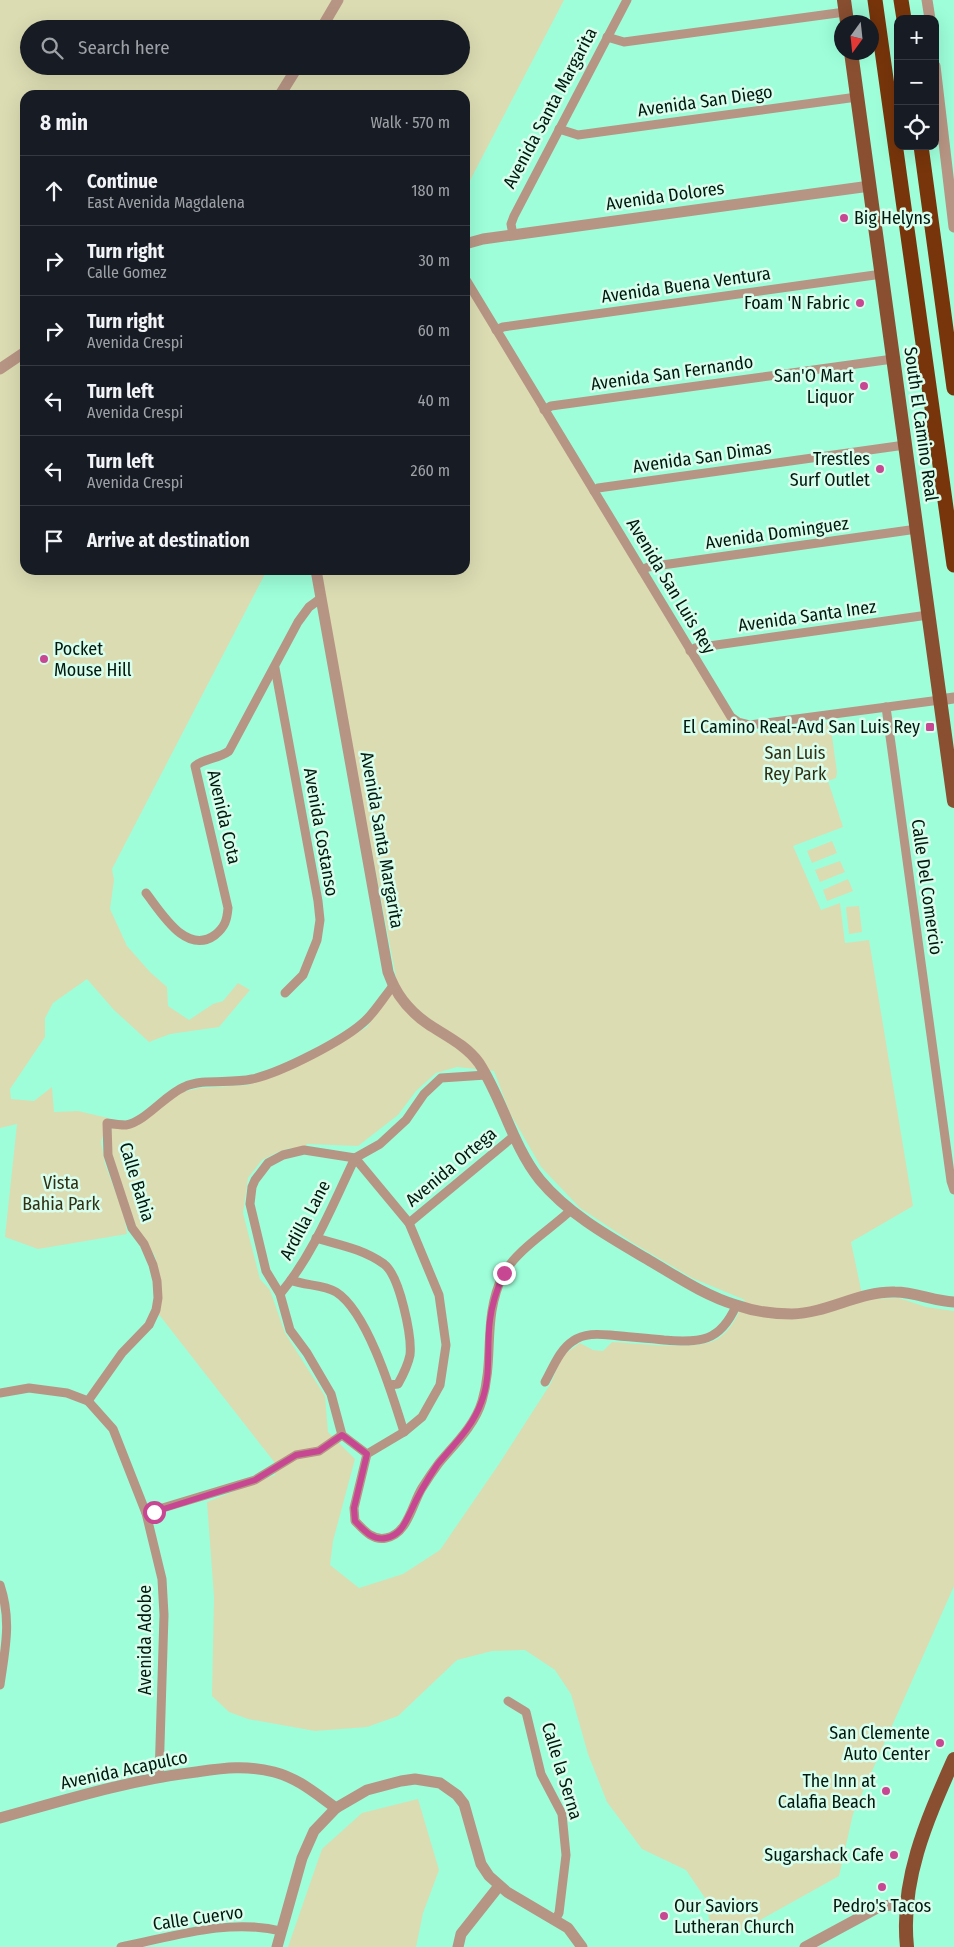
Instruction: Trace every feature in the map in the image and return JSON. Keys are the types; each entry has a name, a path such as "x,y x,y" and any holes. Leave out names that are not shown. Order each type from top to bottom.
{"highway":[{"path":"875,0 954,565"},
{"path":"901,0 903,15"},
{"path":"922,150 954,388"}],"main road":[{"name":"South El Camino Real","path":"852,60 928,615 947,699 954,801"},
{"path":"907,1947 904,1924 916,1853 932,1808 954,1759"}],"street":[{"path":"326,20 338,0"},
{"name":"Avenida Santa Margarita","path":"512,235 511,224 514,216 626,0"},
{"path":"927,0 929,15"},
{"path":"607,37 624,42 845,12"},
{"path":"283,90 292,75"},
{"name":"Avenida San Diego","path":"559,129 578,135 857,96"},
{"path":"939,100 954,227"},
{"name":"Avenida Dolores","path":"470,243 483,239 870,186"},
{"name":"Avenida Buena Ventura","path":"496,330 502,327 882,274"},
{"name":"Avenida San Luis Rey","path":"470,286 731,717 738,722 750,725 947,699"},
{"path":"0,369 20,355"},
{"name":"Avenida San Fernando","path":"544,410 551,406 893,359"},
{"name":"Avenida San Dimas","path":"594,491 598,488 904,444"},
{"name":"Avenida Dominguez","path":"642,570 648,567 917,529"},
{"name":"Avenida Santa Margarita","path":"317,575 388,972 393,986 408,1007 427,1023 463,1046 477,1061 524,1156 541,1180 570,1210 608,1236 688,1284 736,1306 773,1313 792,1314 828,1308 860,1296 894,1292 954,1302"},
{"name":"Avenida Cota","path":"146,893 180,934 191,940 203,940 212,937 227,920 228,908 195,766 201,761 221,757 228,751 275,668 298,622 309,607 320,599"},
{"name":"Avenida Santa Inez","path":"690,651 696,648 928,615"},
{"name":"Avenida Costanso","path":"275,668 320,920 316,940 303,975 285,993"},
{"name":"Calle Del Comercio","path":"886,707 950,1181 954,1190"},
{"name":"Calle Bahia","path":"88,1401 117,1360 149,1325 156,1310 158,1298 153,1264 144,1244 132,1228 108,1155 107,1123 127,1125 141,1118 183,1087 196,1083 221,1083 252,1079 291,1064 341,1039 366,1020 393,986"},
{"path":"367,1454 342,1435 331,1394 290,1330 280,1294 266,1271 251,1210 250,1197 255,1180 268,1164 283,1154 304,1150 355,1158 380,1144 406,1120 424,1094 441,1078 486,1076"},
{"name":"Avenida Ortega","path":"409,1223 514,1136"},
{"path":"355,1158 409,1223 439,1295 446,1345 440,1385 422,1417 404,1432 367,1454 354,1508 355,1521 369,1535 379,1538 387,1538 402,1530 420,1490 438,1464 468,1428 482,1403 489,1374 489,1321 494,1296 504,1273 528,1245 570,1210"},
{"name":"Ardilla Lane","path":"280,1294 292,1280 316,1238 355,1158"},
{"path":"316,1238 359,1250 386,1266 395,1280 404,1304 410,1355 398,1384 389,1385"},
{"path":"292,1280 301,1285 316,1286 336,1292 352,1308 365,1327 389,1385 404,1432"},
{"path":"546,1382 566,1346 581,1336 598,1334 684,1342 701,1340 718,1332 736,1306"},
{"name":"Avenida Adobe","path":"0,1393 30,1388 67,1393 88,1401 113,1429 146,1513 162,1579 164,1614 159,1777"},
{"path":"146,1513 255,1480 296,1455 319,1451 342,1435"},
{"path":"0,1585 6,1602 8,1621 0,1685"},
{"name":"Calle la Serna","path":"508,1701 526,1712 541,1774 562,1814 566,1855 560,1913 555,1920"},
{"name":"Avenida Acapulco","path":"0,1818 102,1790 159,1777 240,1766 276,1772 307,1786 336,1808"},
{"path":"276,1947 302,1858 314,1831 336,1808 367,1790 401,1780 416,1779 440,1783 456,1795 464,1804 481,1864 499,1886 568,1928 582,1947"},
{"path":"458,1947 461,1934 499,1886"},
{"path":"805,1947 882,1906 906,1904"},
{"name":"Calle Cuervo","path":"121,1947 235,1926 265,1927 281,1931"}],"green space":[{"name":"Vista Bahia Park","path":"0,0 564,0 470,180 470,90 20,90 20,575 264,575 112,869 114,880 110,909 127,946 150,972 167,987 168,1006 189,1020 213,1004 223,1001 238,983 250,990 219,1027 170,1034 149,1042 114,1010 87,979 53,1003 45,1018 45,1037 10,1089 11,1099 34,1101 52,1087 54,1112 78,1111 108,1118 101,1142 105,1164 124,1215 127,1234 38,1249 5,1237 17,1124 0,1128"},
{"name":"San Luis Rey Park","path":"470,293 728,718 741,731 754,732 830,722 837,772 836,778 828,781 843,827 793,846 821,910 840,903 845,943 869,940 913,1206 851,1242 863,1299 899,1298 926,1307 954,1311 954,1586 853,1814 839,1876 737,1933 711,1928 705,1898 686,1870 642,1849 607,1802 588,1754 571,1694 555,1670 525,1650 492,1651 457,1660 398,1716 367,1727 315,1731 248,1719 229,1712 212,1696 214,1597 207,1502 275,1475 275,1463 157,1312 162,1288 155,1256 137,1229 116,1171 111,1150 112,1127 130,1128 179,1093 199,1088 248,1085 323,1053 367,1027 397,982 342,696 322,575 470,575","holes":["457,1067 494,1071 510,1113 541,1167 580,1208 633,1243 692,1278 745,1300 728,1330 719,1338 710,1342 683,1346 612,1342 603,1351 593,1350 580,1343 562,1356 551,1383 499,1464 440,1550 403,1574 359,1588 330,1565 333,1541 355,1459 328,1432 325,1396 285,1333 270,1290 260,1279 243,1213 248,1178 262,1160 290,1148 304,1148 307,1144 358,1146 398,1115 416,1091 436,1073"]},
{"path":"832,841 837,853 812,863 807,851"},
{"path":"840,861 845,872 820,882 815,870"},
{"path":"848,879 853,891 827,901 823,890"},
{"path":"859,906 862,932 849,934 846,907"},
{"path":"418,1799 439,1870 423,1913 416,1947 288,1947 322,1849 362,1813"}],"place":[{"name":"Big Helyns","path":"844,218"},
{"name":"Foam 'N Fabric","path":"860,303"},
{"name":"San'O Mart Liquor","path":"864,386"},
{"name":"Trestles Surf Outlet","path":"880,469"},
{"name":"Pocket Mouse Hill","path":"44,659"},
{"name":"El Camino Real-Avd San Luis Rey","path":"930,727"},
{"name":"San Clemente Auto Center","path":"940,1743"},
{"name":"The Inn at Calafia Beach","path":"886,1791"},
{"name":"Sugarshack Cafe","path":"894,1855"},
{"name":"Pedro's Tacos","path":"882,1887"},
{"name":"Our Saviors Lutheran Church","path":"664,1916"}],"route":[{"path":"154,1512 255,1480 296,1455 319,1451 342,1435 367,1454 354,1508 355,1521 369,1535 379,1538 395,1535 402,1530 420,1490 438,1464 468,1428 482,1403 489,1374 489,1321 494,1296 504,1273"}]}
